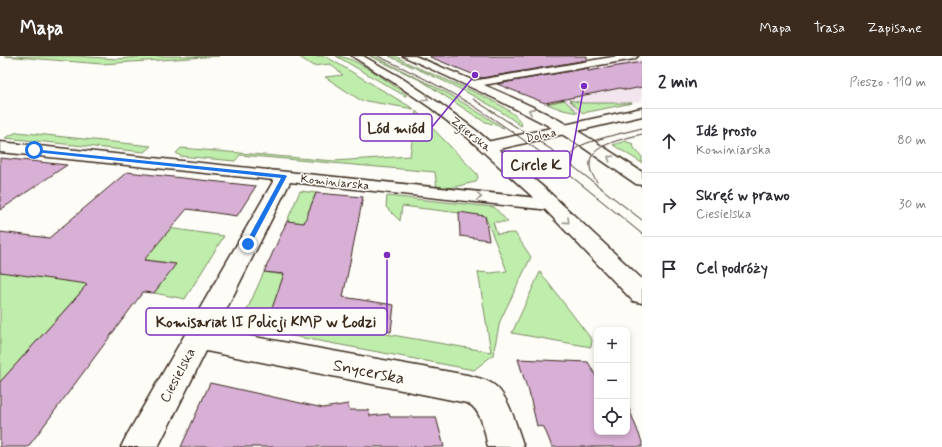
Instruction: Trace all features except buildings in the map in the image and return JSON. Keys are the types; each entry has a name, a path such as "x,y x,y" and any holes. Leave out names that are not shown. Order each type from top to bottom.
{"street":[{"name":"Zgierska","path":"356,56 415,91 487,147 550,204 642,294"},
{"path":"407,56 532,112 565,130 642,180"},
{"path":"472,84 634,56"},
{"name":"Dolna","path":"487,147 642,112"},
{"name":"Kominiarska","path":"0,147 550,204"},
{"name":"Ciesielska","path":"139,447 285,176"},
{"name":"Snycerska","path":"197,338 467,389 482,394 494,410 506,447"}],"shaded area":[{"path":"642,59 642,101 583,113 563,110 502,86 507,83"}],"green space":[{"path":"4,56 76,56 118,59 148,56 219,56 102,64"},
{"path":"298,56 325,56 414,109 360,100 325,77 343,75 330,64 313,66"},
{"path":"336,56 344,57 363,65 407,95 405,96"},
{"path":"370,56 374,56 449,94 504,128 483,121 422,81"},
{"path":"389,56 396,56 408,63 502,106 515,116 522,125 521,126 492,106 475,97"},
{"path":"564,100 578,113 563,110 547,104"},
{"path":"569,100 583,103 632,103 583,113"},
{"path":"416,111 477,174 478,178 475,182 442,190 437,189 435,172 240,155 235,161 180,156 176,153 181,148 334,161 410,156"},
{"path":"17,132 151,146 144,152 5,138"},
{"path":"625,141 633,144 634,148 642,157 642,163 613,145"},
{"path":"300,191 316,193 304,223 287,221"},
{"path":"387,196 494,207 508,222 493,222 497,234 515,233 531,257 500,321 493,355 474,370 261,330 243,319 264,272 284,275 270,314 491,352 478,272 491,273 507,271 485,216 402,206 400,221 386,207"},
{"path":"105,219 224,236 185,299 154,293 175,264 114,255 0,382 0,272"},
{"path":"540,272 592,340 591,347 512,333"}],"tram line":[{"path":"378,56 449,92 495,120 559,167 642,234"},
{"path":"473,99 552,150 570,164"},
{"path":"570,164 570,161 574,150 586,143 642,128"},
{"path":"597,182 590,168 592,156 603,146 642,134"},
{"path":"570,164 642,220"}],"place":[{"name":"Lód miód","path":"475,75"},
{"name":"Circle K","path":"584,86"},
{"name":"Komisariat II Policji KMP w Łodzi","path":"387,255"}],"route":[{"path":"34,150 285,176 248,244"}]}
